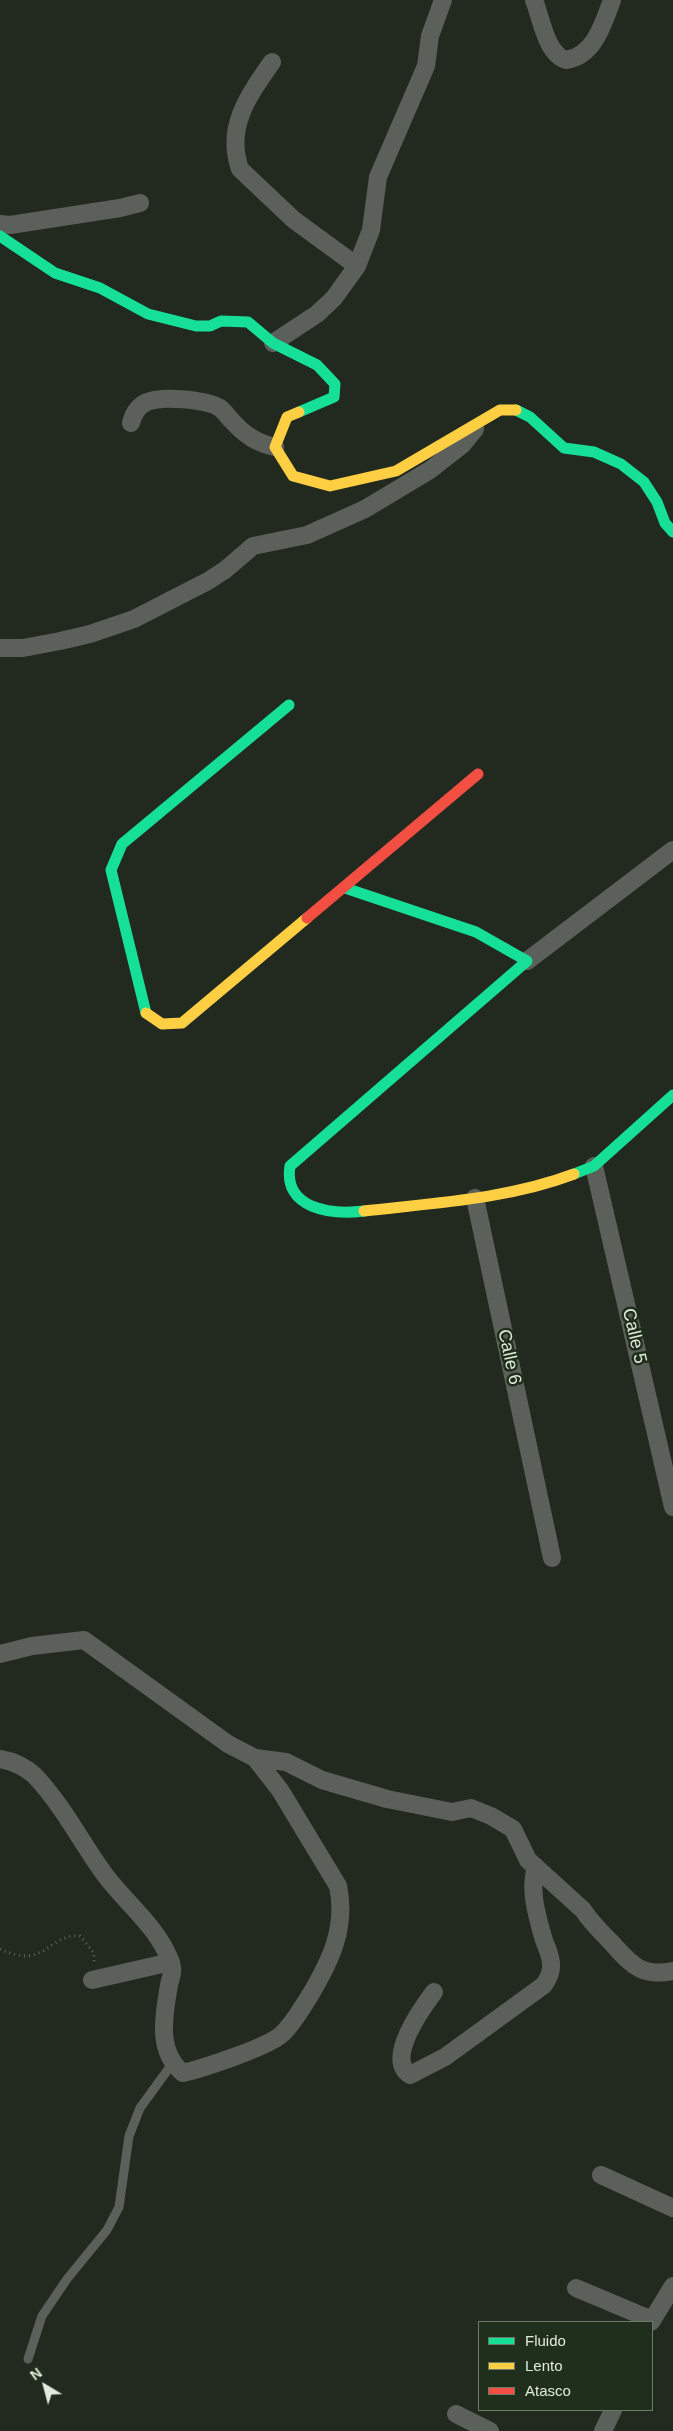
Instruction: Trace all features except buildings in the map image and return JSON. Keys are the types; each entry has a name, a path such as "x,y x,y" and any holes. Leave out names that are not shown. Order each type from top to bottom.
{"street":[{"path":"273,343 317,314 334,298 357,266 372,230 378,176 426,66 430,36 443,0"},
{"path":"534,0 548,39 557,55 566,60 580,56 600,32 612,0"},
{"path":"272,62 250,93 242,109 235,139 236,158 240,169 266,196 294,220 357,266"},
{"path":"0,224 101,211 140,203"},
{"path":"0,236 55,273 100,288 148,314 196,326 210,326 221,321 242,320 248,322 273,343 317,366 335,384 334,397 287,417 275,447"},
{"path":"131,423 134,413 146,402 170,398 200,402 220,408 242,432 257,443 275,447 293,476 330,486 396,471 500,410 514,409 530,417 564,448 594,452 621,464 644,482 657,502 665,523 673,532"},
{"path":"0,648 23,648 60,641 90,634 134,619 208,581 225,570 253,546 306,535 365,508 447,458 462,445 481,420"},
{"path":"289,705 122,844 111,870 146,1015 162,1024 182,1023 345,888 478,774"},
{"path":"673,850 527,961 298,1158 290,1166 286,1176 295,1194 302,1200 320,1210 333,1213 349,1213 475,1198 547,1184 594,1166 673,1095"},
{"path":"345,888 476,932 527,961"},
{"name":"Calle 5","path":"594,1166 673,1507"},
{"name":"Calle 6","path":"475,1198 552,1558"},
{"path":"0,1654 32,1646 84,1640 228,1744 255,1758 286,1762 322,1780 387,1799 452,1812 471,1808 491,1816 508,1825 516,1833 524,1855 583,1910 589,1920 626,1960 642,1970 653,1972 673,1971"},
{"path":"0,1760 12,1761 33,1774 105,1875 156,1935 171,1962 173,1974 163,2015 164,2031 172,2064 183,2073 213,2066 281,2035 297,2016 325,1970 336,1944 341,1917 338,1886 280,1790 255,1758"},
{"path":"434,1992 414,2022 402,2048 402,2063 410,2075 445,2057 541,1987 548,1978 552,1969 550,1952 536,1914 533,1876 536,1868"},
{"path":"99,1978 171,1962"},
{"path":"601,2175 673,2208"},
{"path":"576,2288 652,2321 673,2286"},
{"path":"603,2431 612,2411"},
{"path":"456,2414 490,2431"}],"lane":[{"path":"28,2359 42,2316 68,2278 107,2230 119,2207 129,2136 140,2108 172,2064"}],"path":[{"path":"0,1949 17,1956 32,1956 67,1937 80,1936 94,1953 94,1963 99,1978"}],"traffic: fast":[{"path":"0,236 55,273 100,288 148,314 196,326 210,326 221,321 248,322 273,343 317,365 335,384 334,397 299,412"},
{"path":"516,410 530,417 564,448 594,452 621,464 644,482 657,502 665,523 673,532"},
{"path":"146,1013 111,870 122,844 289,705"},
{"path":"345,888 476,932 527,961 290,1166 290,1180 294,1192 302,1200 324,1210 338,1212 364,1211"},
{"path":"574,1174 594,1166 673,1095"}],"traffic: slow":[{"path":"299,412 287,417 275,447 293,476 330,486 396,471 500,410 516,410"},
{"path":"146,1013 162,1024 182,1023 307,918"},
{"path":"364,1211 497,1195 574,1174"}],"traffic: jam":[{"path":"307,918 478,774"}]}
